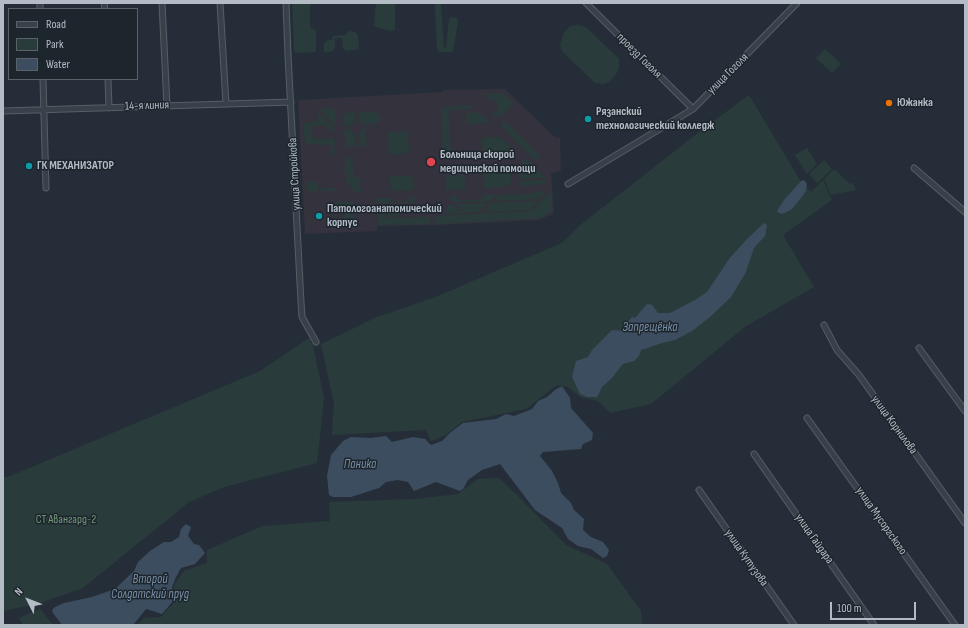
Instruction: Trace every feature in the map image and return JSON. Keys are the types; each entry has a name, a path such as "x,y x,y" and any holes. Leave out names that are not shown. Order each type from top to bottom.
{"street":[{"path":"162,3 167,106"},
{"path":"220,3 226,104"},
{"name":"улица Стройкова","path":"286,3 302,317 316,342"},
{"name":"проезд Гоголя","path":"586,3 693,109"},
{"name":"улица Гоголя","path":"568,184 693,109 797,3"},
{"path":"43,80 46,188"},
{"path":"108,80 109,108"},
{"name":"14-я линия","path":"3,111 291,102"},
{"path":"914,168 965,212"},
{"name":"улица Корнилова","path":"824,325 838,350 859,375 965,523"},
{"path":"919,348 965,411"},
{"name":"улица Мусоргского","path":"807,418 955,625"},
{"name":"улица Гайдара","path":"754,454 874,625"},
{"name":"улица Кутузова","path":"699,490 794,625"}],"shaded area":[{"name":"Больница скорой медицинской помощи","path":"505,89 556,138 560,138 561,171 551,173 553,214 538,220 437,225 377,226 377,231 305,234 298,100 443,92 443,90"}],"green space":[{"path":"292,3 310,3 310,27 315,29 316,32 315,52 296,53 294,51"},
{"path":"376,3 395,3 395,30 390,31 374,26"},
{"path":"435,3 441,3 444,49 446,48 449,19 452,17 457,18 458,22 453,52 439,52 437,49"},
{"path":"577,25 587,28 619,59 617,73 610,81 604,84 595,83 562,51 560,45 564,33 570,26"},
{"path":"349,31 355,32 358,35 359,49 346,51 343,48 342,38 335,38 335,48 333,51 325,53 324,43 328,40 332,40 333,36 345,35"},
{"path":"825,49 841,64 832,73 816,58"},
{"path":"488,93 504,93 514,103 501,116 496,118 491,115 491,113 498,112 496,100 489,100"},
{"path":"749,95 801,182 811,192 823,180 832,200 783,235 814,287 746,326 651,404 610,413 598,401 580,397 568,387 557,385 526,409 462,422 446,435 431,441 426,430 332,435 334,403 321,344 375,318 438,296 562,243 579,226"},
{"path":"472,106 471,109 449,110 451,154 442,154 441,108"},
{"path":"319,108 331,108 335,111 335,127"},
{"path":"317,111 334,129 331,132 328,130 326,125 312,126 312,139 333,138 336,143 334,143 335,154 332,154 331,145 305,144 303,123 318,122"},
{"path":"375,111 380,117 380,123 363,125 359,121 358,113"},
{"path":"355,112 356,121 351,124 351,126 344,127 343,115 345,113"},
{"path":"478,112 489,121 488,123 466,123 466,114"},
{"path":"506,122 539,155 539,159 534,159 502,127 501,124"},
{"path":"380,126 367,128 365,130 367,144 363,147 359,146 359,133 363,130 363,128"},
{"path":"344,129 351,129 351,131 355,134 356,147 345,146"},
{"path":"408,131 409,153 389,155 387,132"},
{"path":"500,137 510,146 510,153 483,152 482,138"},
{"path":"807,148 817,164 807,174 795,155"},
{"path":"353,157 354,175 345,175 345,158"},
{"path":"527,159 546,178 519,179 519,176 523,173 522,161"},
{"path":"824,160 832,169 817,183 809,174"},
{"path":"511,169 511,181 506,187 484,188 483,171"},
{"path":"834,169 850,184 853,183 856,190 831,195 824,179"},
{"path":"446,175 465,175 465,189 446,190"},
{"path":"390,176 412,176 414,190 391,191"},
{"path":"346,177 360,177 361,192 357,193 345,181"},
{"path":"545,180 546,184 524,186 519,183 519,181"},
{"path":"306,182 318,182 318,189 336,188 335,191 307,191"},
{"path":"547,191 539,199 494,201 499,195 530,194 534,192"},
{"path":"550,192 552,192 552,212 539,218 436,224 436,216 531,211"},
{"path":"484,195 496,195 490,201 454,202 448,197 456,196 459,200 480,200"},
{"path":"410,197 418,197 412,203 376,203 376,198 391,198 394,202 407,202"},
{"path":"538,201 530,210 483,212 491,203"},
{"path":"334,202 354,202 354,222 345,223 343,207 335,207"},
{"path":"487,203 478,212 467,213 456,204"},
{"path":"410,205 400,215 388,216 379,206"},
{"path":"447,205 453,205 463,213 446,214"},
{"path":"377,208 388,218 430,217 430,224 378,225"},
{"name":"СТ Авангард-2","path":"309,338 313,346 324,398 317,463 224,487 189,502 83,588 37,604 3,611 3,477 8,477 260,371"},
{"path":"499,478 566,545 607,564 641,611 642,625 137,625 144,618 161,617 175,601 174,585 184,571 207,563 207,550 263,526 330,521 329,502 415,499 458,494 478,479"},
{"path":"40,609 53,625 23,625 19,618"}],"water":[{"path":"804,180 807,184 806,191 798,202 791,210 782,214 779,213 777,211 784,200 801,181"},
{"name":"Запрещёнка","path":"764,223 767,225 765,236 754,248 745,274 731,297 710,317 692,331 675,340 641,350 639,356 634,361 623,364 611,379 602,387 597,397 587,397 580,394 572,377 576,361 588,357 592,350 612,330 623,331 628,327 627,323 632,317 635,318 647,304 652,305 658,313 670,313 707,292 729,259"},
{"name":"Паника","path":"562,386 570,398 571,408 593,433 592,440 583,444 581,449 543,452 540,456 552,471 561,493 571,503 574,510 584,519 583,530 591,537 603,542 609,550 607,556 603,558 591,549 578,546 568,539 562,528 535,510 500,464 482,470 468,480 463,489 460,491 436,482 414,491 408,482 398,480 386,482 379,488 351,497 333,497 329,495 327,476 331,455 343,441 351,437 371,438 386,436 392,442 413,437 425,439 431,445 442,441 463,423 496,419 506,414 514,416 532,409 538,401 547,397"},
{"name":"Второй Солдатский пруд","path":"186,524 191,527 188,536 194,544 199,545 205,553 195,564 181,568 172,587 174,600 162,614 146,609 133,625 62,625 53,613 52,610 55,607 64,603 92,597 115,589 134,571 138,562 150,551 164,542 171,542 179,537 181,529"}],"place":[{"name":"Южанка","path":"889,103"},
{"name":"Рязанский технологический колледж","path":"588,119"},
{"name":"Больница скорой медицинской помощи","path":"431,162"},
{"name":"ГК МЕХАНИЗАТОР","path":"29,166"},
{"name":"Патологоанатомический корпус","path":"319,216"}]}
